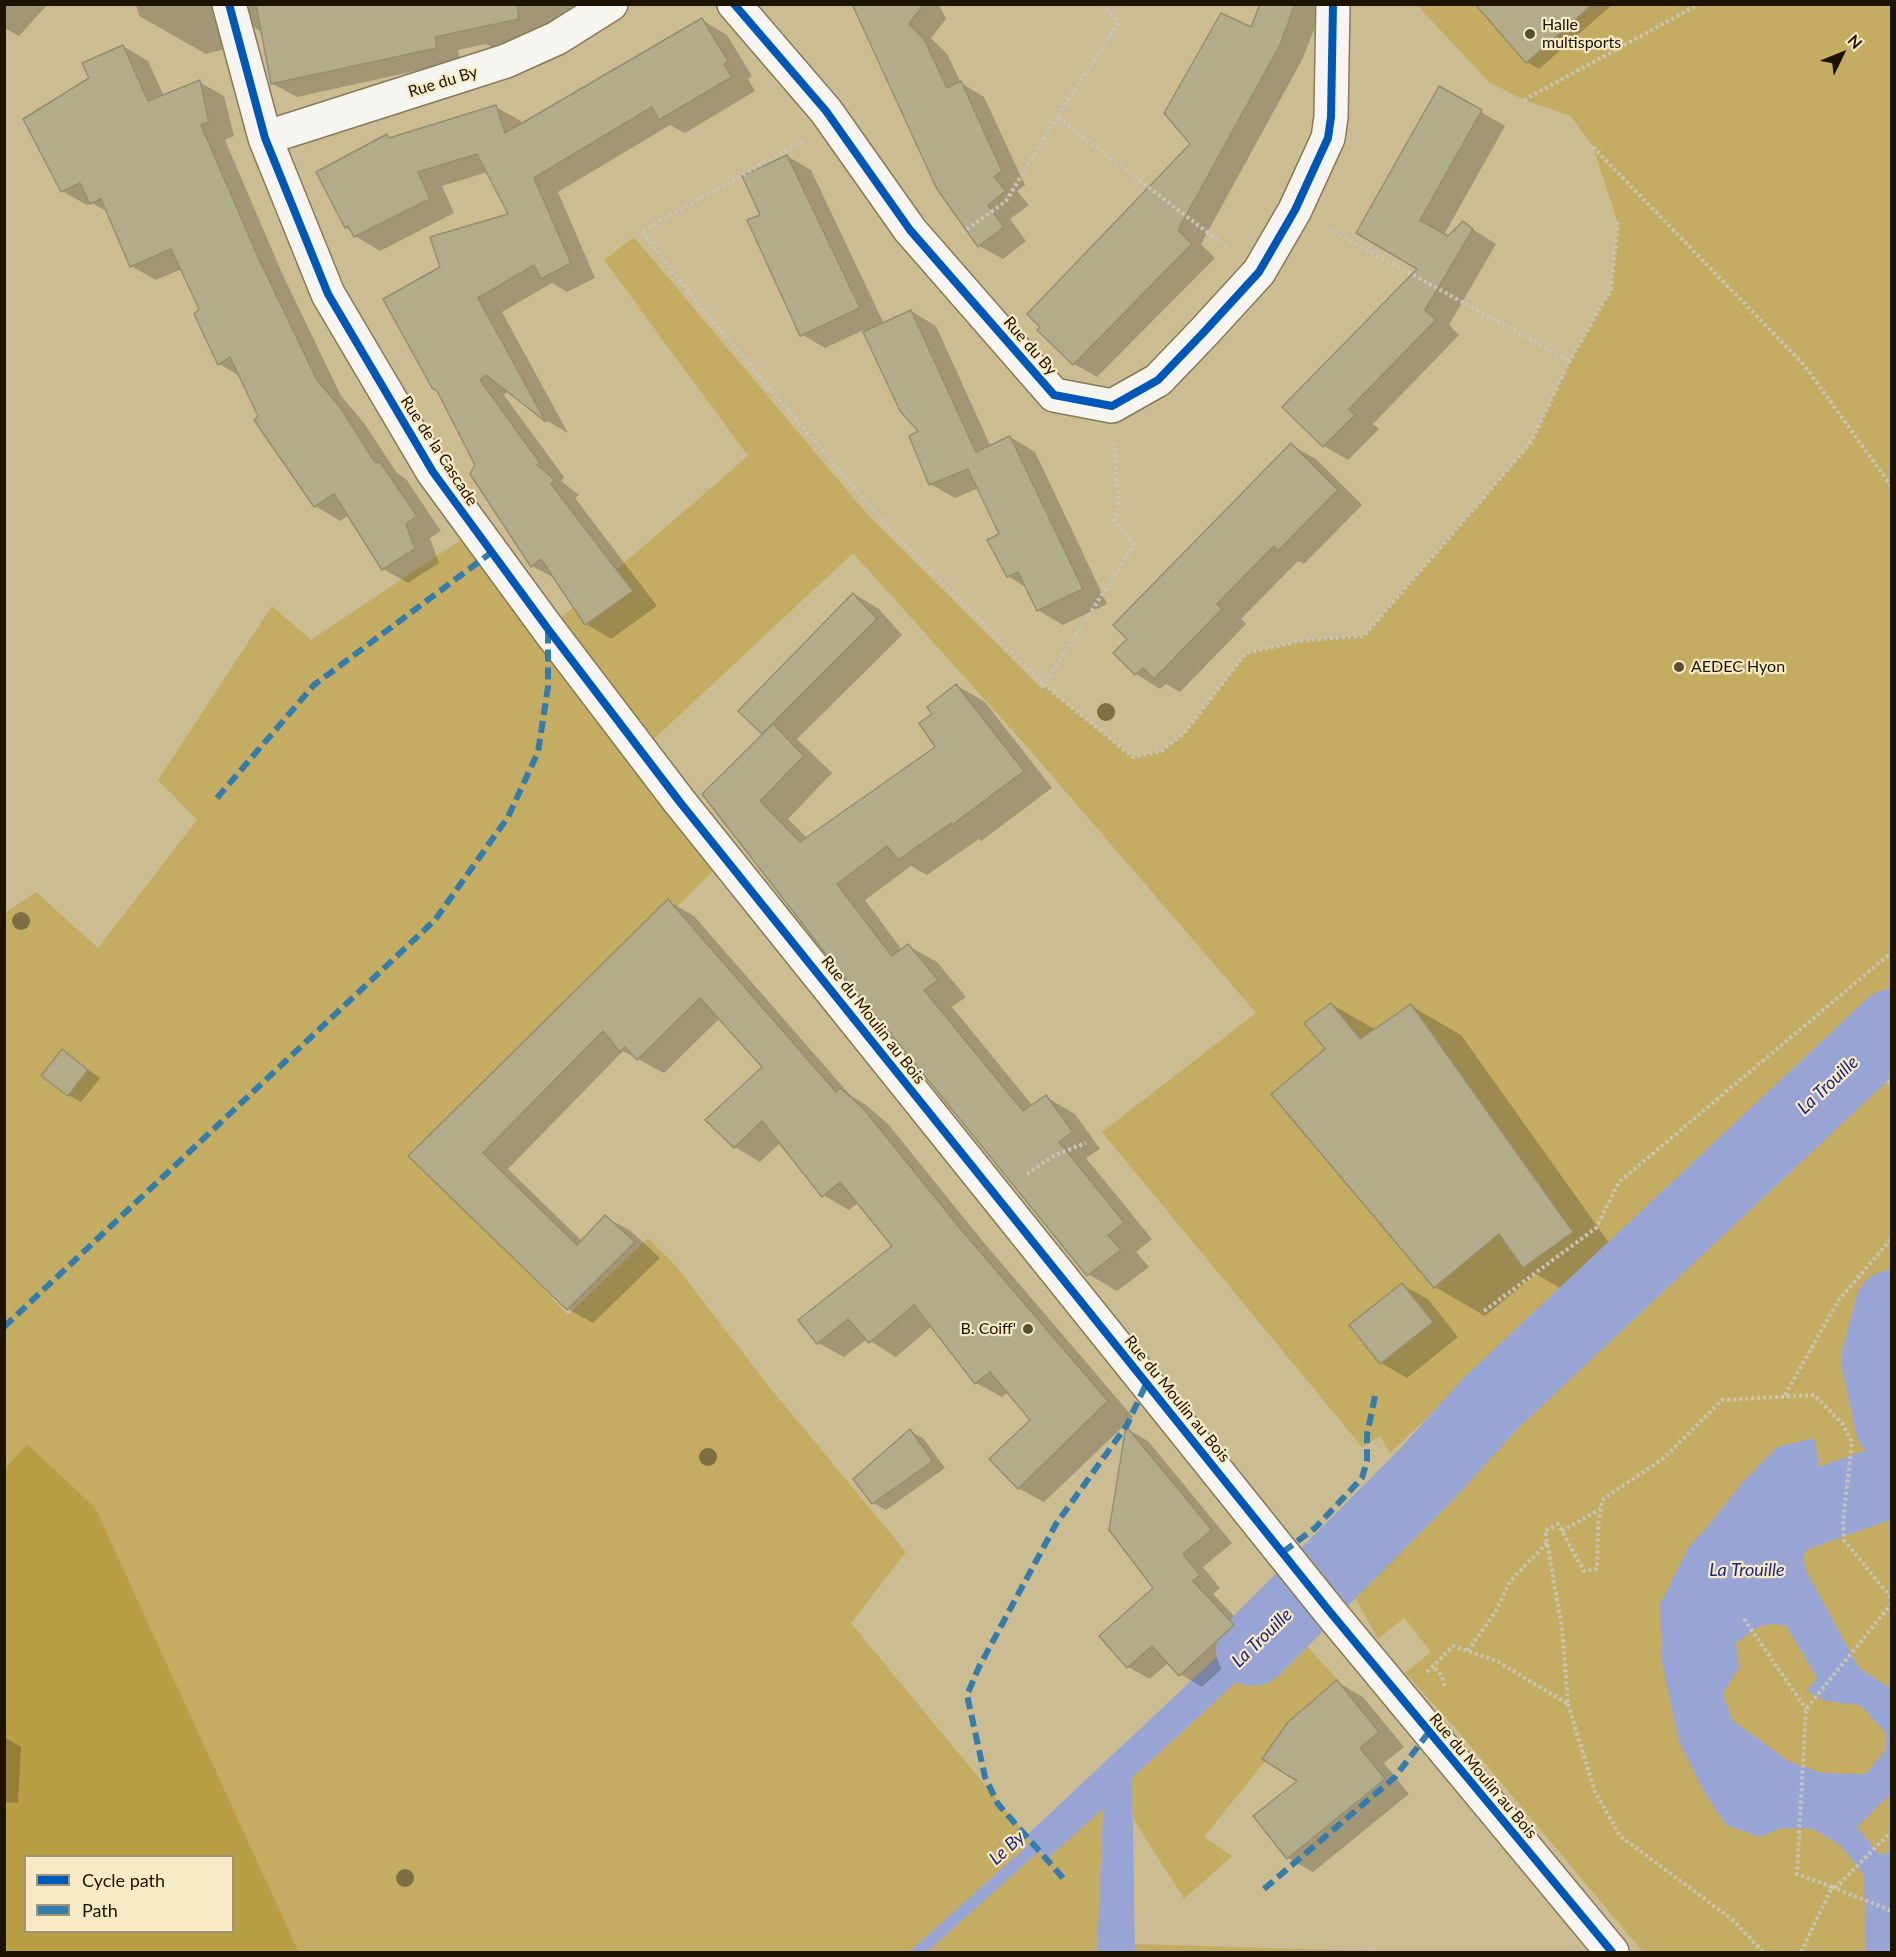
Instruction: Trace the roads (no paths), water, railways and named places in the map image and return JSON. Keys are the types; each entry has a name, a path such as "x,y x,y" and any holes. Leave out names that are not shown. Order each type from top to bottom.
{"street":[{"name":"Rue de la Cascade","path":"228,4 265,138 328,294 433,472 629,736 727,858"},
{"name":"Rue du By","path":"265,138 506,61 557,38 611,4"},
{"name":"Rue du By","path":"734,4 835,123 910,230 1054,396 1112,406 1158,380 1259,272 1295,210 1328,138 1331,117 1334,4"},
{"name":"Rue du Moulin au Bois","path":"727,858 994,1196 1330,1612 1612,1953"}],"water":[{"name":"La Trouille","path":"1814,1438 1819,1462 1813,1482 1835,1487 1829,1514 1801,1545 1806,1571 1859,1668 1891,1689 1891,1793 1857,1827 1880,1855 1891,1851 1891,1952 1866,1952 1864,1875 1841,1846 1813,1829 1782,1828 1760,1837 1726,1825 1705,1794 1679,1742 1662,1663 1660,1604 1689,1546 1742,1483 1777,1447","holes":["1773,1624 1786,1626 1817,1678 1807,1691 1825,1701 1860,1705 1886,1733 1886,1749 1866,1774 1822,1773 1788,1761 1732,1720 1723,1693 1739,1667 1736,1643 1760,1626"]},
{"path":"1303,1576 1323,1602 1132,1778 1135,1952 1097,1952 1103,1809 1047,1859 1026,1836"}],"waterway":[{"name":"La Trouille","path":"1253,1649 1427,1474 1490,1404 1892,1026"},
{"name":"La Trouille","path":"1892,1307 1878,1360 1892,1425"},
{"name":"La Trouille","path":"1752,1559 1786,1518 1892,1480"},
{"name":"Le By","path":"918,1952 1046,1837"}],"place":[{"name":"Halle multisports","path":"1530,34"},
{"name":"AEDEC Hyon","path":"1679,667"},
{"name":"B. Coiff'","path":"1028,1329"}]}
